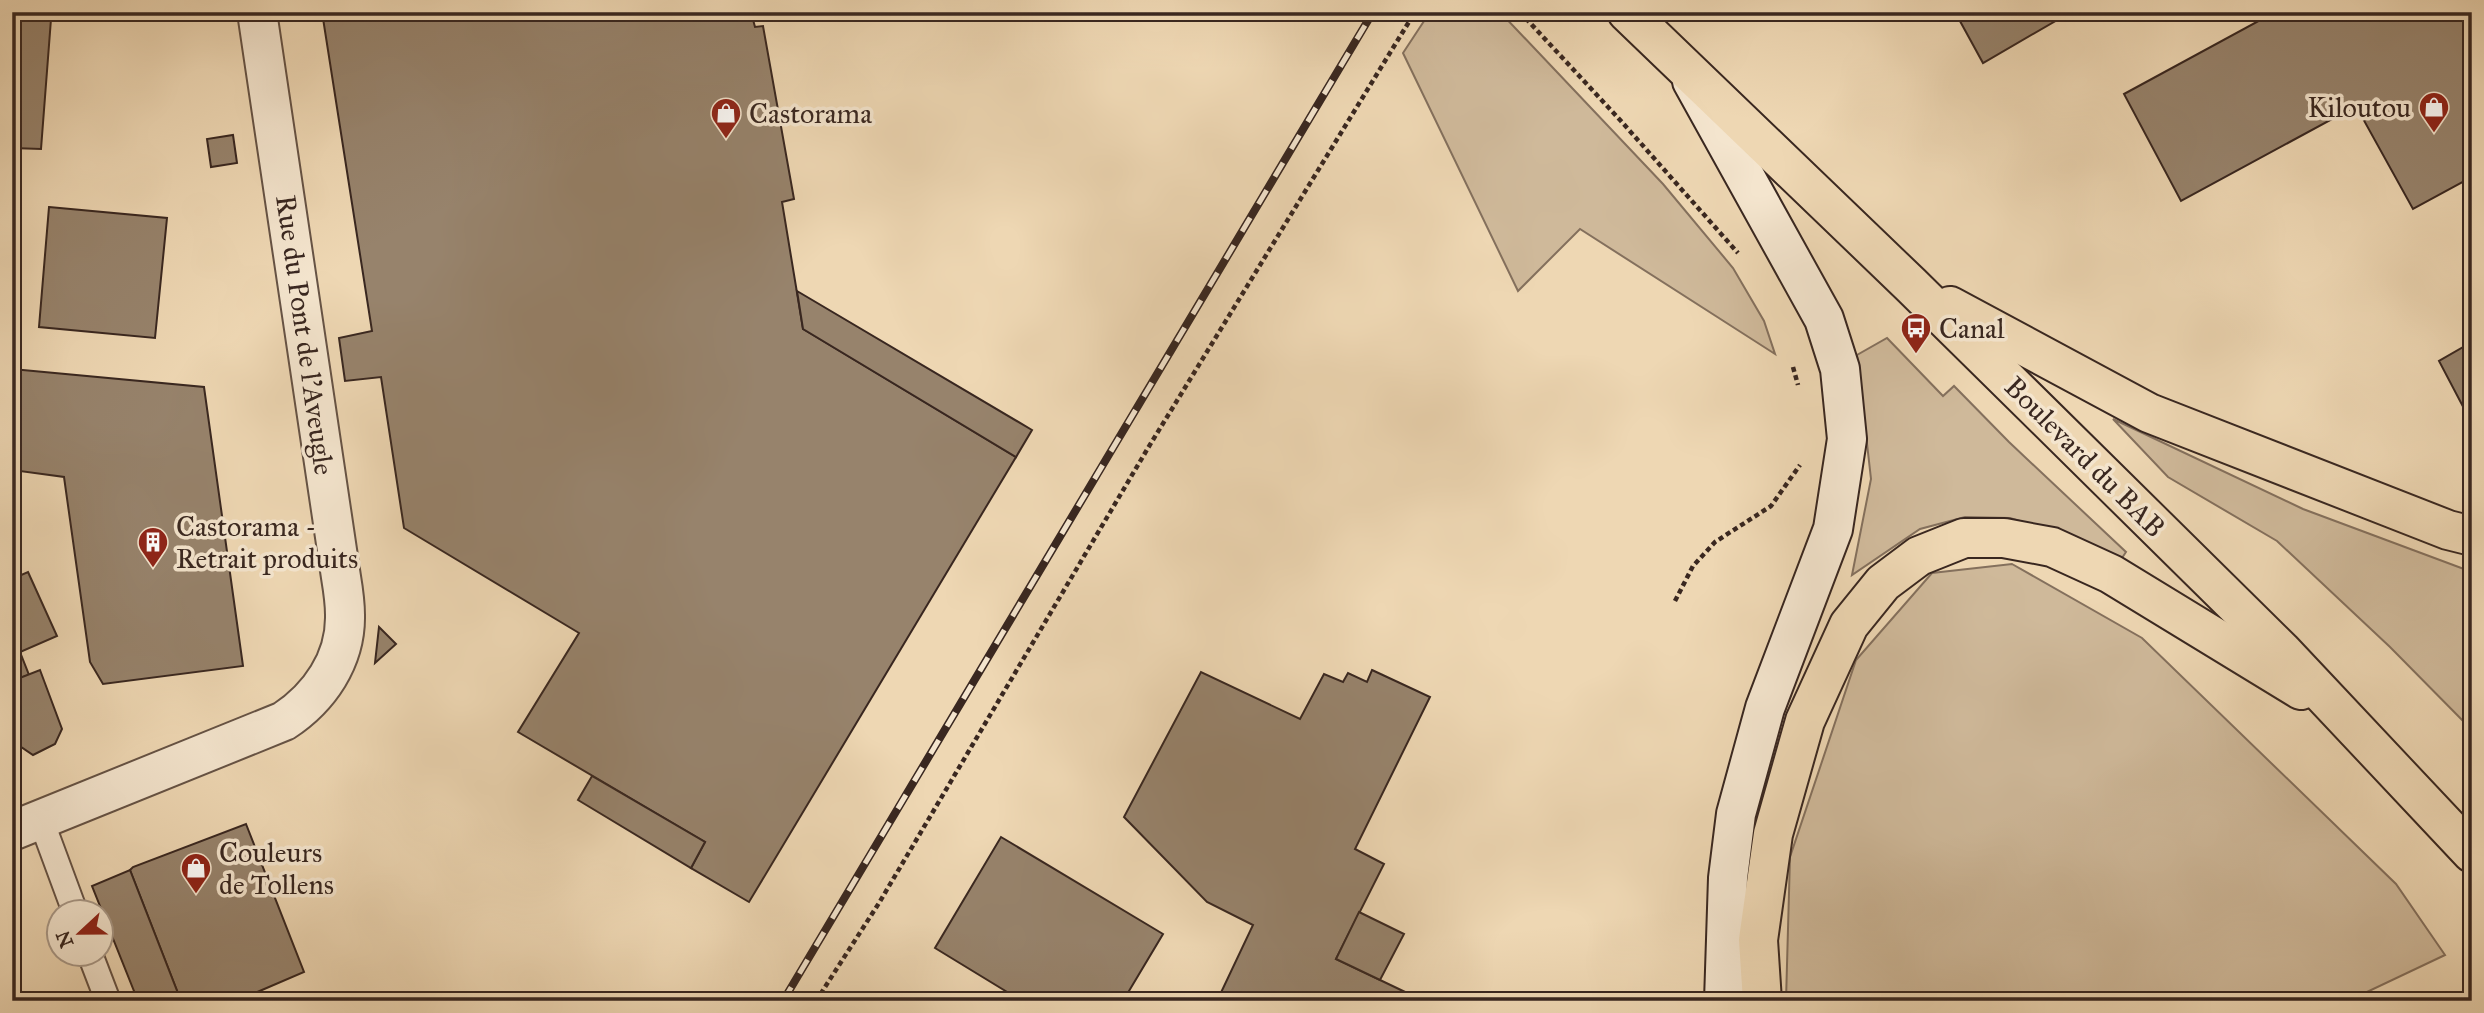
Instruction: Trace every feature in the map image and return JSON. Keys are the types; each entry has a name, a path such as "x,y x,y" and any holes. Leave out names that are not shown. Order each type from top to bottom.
{"main road":[{"name":"Boulevard du BAB","path":"1627,12 1911,285 2282,651 2472,853"},
{"path":"1911,285 2148,413 2448,530 2472,536"},
{"path":"1762,1001 1758,940 1773,834 1805,721 1849,625 1883,583 1919,556 1964,538 2004,538 2052,547 2111,574 2341,715"}],"street":[{"name":"Rue du Pont de l'Aveugle","path":"27,825 284,721 304,707 317,693 331,671 342,644 345,617 341,577 257,12"},
{"path":"1688,73 1824,319 1840,369 1847,439 1833,529 1765,708 1736,814 1728,878 1724,1001"}],"lane":[{"path":"27,825 67,898"},
{"path":"95,968 108,1001"}],"path":[{"path":"816,1001 880,903 1148,448 1415,12"},
{"path":"1520,12 1621,121 1744,263"},
{"path":"1790,355 1799,392"},
{"path":"1675,601 1693,566 1716,542 1771,506 1799,468 1802,455"}],"shaded area":[{"path":"1430,12 1500,12 1663,184 1733,268 1764,321 1775,354 1580,229 1518,291 1403,53"},
{"path":"1887,338 1943,396 1954,386 2009,442 2126,552 2118,564 2076,538 2010,518 1965,517 1920,529 1852,575 1871,479 1857,355"},
{"path":"2113,419 2303,509 2472,572 2472,730 2390,647 2277,541 2168,477"},
{"path":"2012,564 2142,638 2396,884 2445,955 2348,1001 1786,1001 1790,857 1856,660 1932,573"}],"building":[{"path":"12,12 52,12 51,19 12,17"},
{"path":"322,12 751,12 755,27 763,26 794,199 782,202 803,329 1016,457 749,902 691,868 705,842 518,732 579,633 404,528 381,377 345,381 339,338 372,331"},
{"path":"1955,12 2071,12 1983,63"},
{"path":"2275,12 2472,12 2472,177 2413,209 2356,106 2181,201 2124,94"},
{"path":"12,17 51,19 41,149 12,148"},
{"path":"233,135 237,163 211,167 207,139"},
{"path":"49,207 167,218 155,338 39,327"},
{"path":"797,291 1032,430 1016,457 803,329"},
{"path":"2472,342 2472,417 2469,418 2439,361"},
{"name":"Castorama - Retrait produits","path":"12,369 204,387 243,666 103,684 90,662 64,477 12,470"},
{"path":"28,572 57,636 20,652 29,675 12,681 12,579"},
{"path":"379,627 396,644 375,663"},
{"path":"40,670 62,729 55,744 33,755 21,747 15,750 12,760 12,681"},
{"path":"1372,670 1430,697 1355,849 1384,864 1336,959 1424,1001 1217,1001 1253,925 1207,902 1124,817 1201,672 1300,719 1324,674 1343,682 1348,673 1367,682"},
{"path":"592,776 705,842 691,868 578,800"},
{"path":"246,824 304,972 255,993 258,1001 181,1001 130,870"},
{"path":"1001,837 1163,934 1123,1001 1022,1001 935,948"},
{"path":"130,870 181,1001 138,1001 116,946 116,898 97,898 92,886"},
{"path":"1359,912 1404,934 1380,980 1336,959"}],"railway":[{"path":"783,1001 1373,12"}],"place":[{"name":"Kiloutou","path":"2434,134"},
{"name":"Castorama","path":"726,140"},
{"name":"Canal","path":"1916,355"},
{"name":"Castorama - Retrait produits","path":"153,569"},
{"name":"Couleurs de Tollens","path":"196,895"}]}
